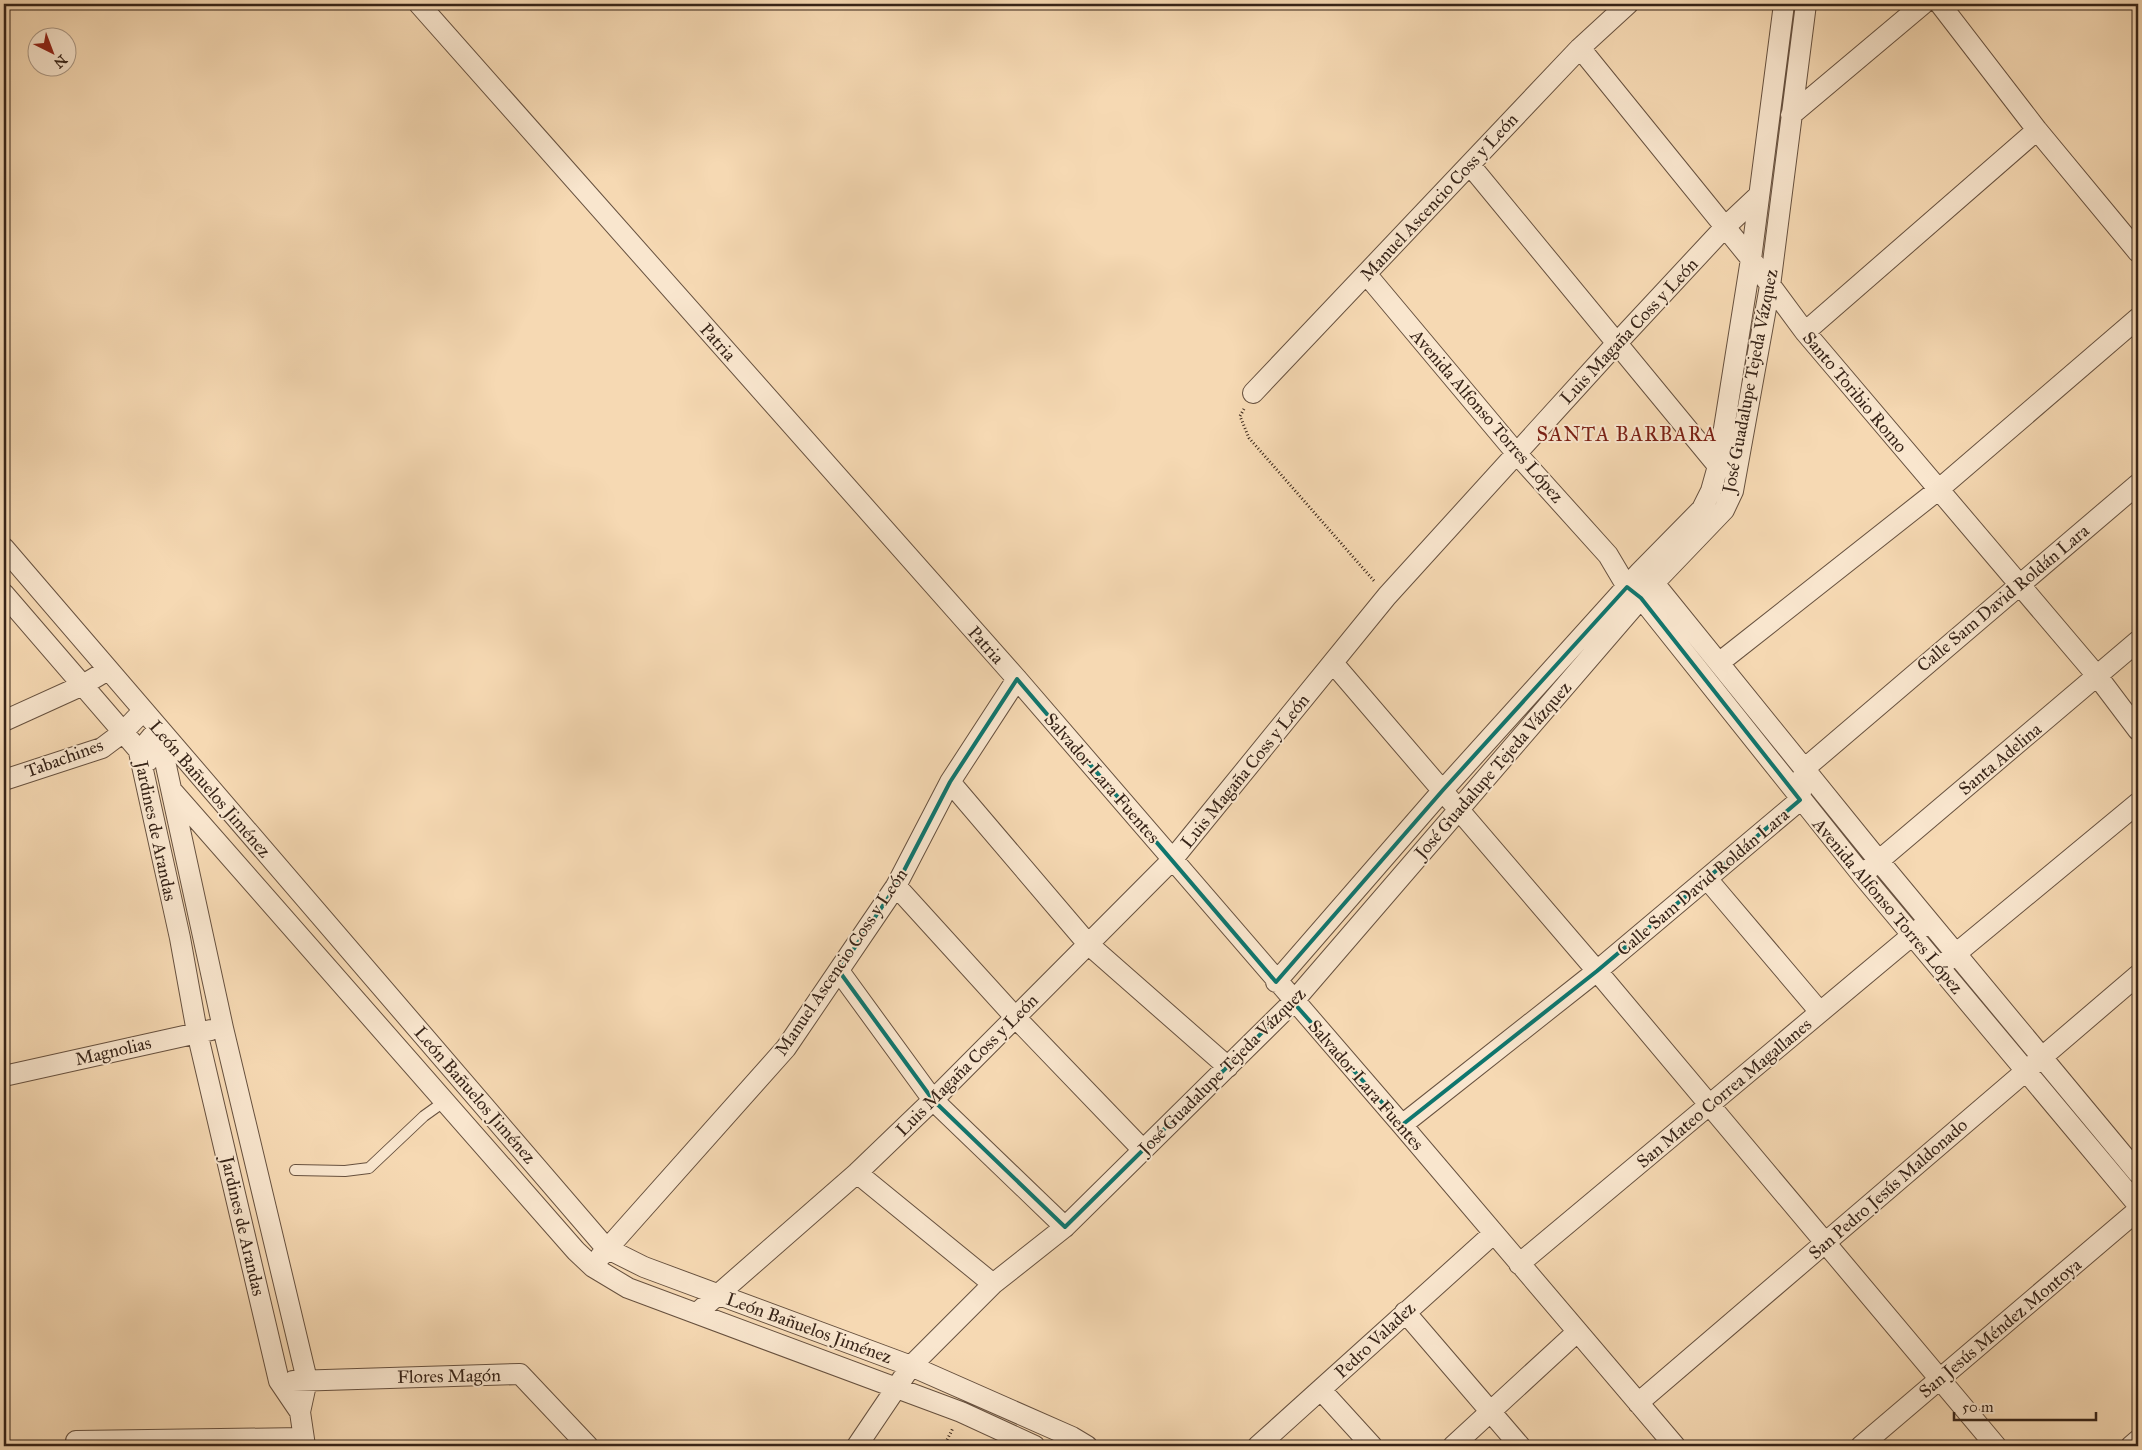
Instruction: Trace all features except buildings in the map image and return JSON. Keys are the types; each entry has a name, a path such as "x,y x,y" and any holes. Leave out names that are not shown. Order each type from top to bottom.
{"street":[{"name":"Patria","path":"418,4 1017,679"},
{"name":"Manuel Ascencio Coss y León","path":"1253,393 1367,275 1580,48 1628,4"},
{"name":"José Guadalupe Tejeda Vázquez","path":"857,1446 911,1366 992,1284 1065,1228 1293,1002 1459,809 1702,509 1711,491 1718,466 1751,260 1784,4"},
{"name":"José Guadalupe Tejeda Vázquez","path":"1647,577 1724,510 1733,491 1770,286 1806,4"},
{"path":"1791,115 1923,4"},
{"path":"1940,4 2036,130 2138,252"},
{"name":"Santo Toribio Romo","path":"1580,48 1751,260 1805,332 2098,677 2138,730"},
{"path":"1805,332 2036,130"},
{"path":"1470,165 1718,466"},
{"name":"Luis Magaña Coss y León","path":"697,1313 857,1173 934,1100 1172,860 1387,596 1616,344 1724,228 1758,196"},
{"name":"Avenida Alfonso Torres López","path":"1367,275 1517,454 1608,555 1634,593 1800,800 2138,1206"},
{"path":"1720,662 1938,490 2138,318"},
{"name":"Calle Sam David Roldán Lara","path":"1402,1125 1597,971 1708,880 1800,800 1804,769 2138,484"},
{"name":"León Bañuelos Jiménez","path":"4,548 606,1248 644,1267 911,1366 1087,1446"},
{"name":"Avenida Alfonso Torres López","path":"1608,555 1647,577 1720,662 1879,861 2138,1173"},
{"name":"José Guadalupe Tejeda Vázquez","path":"1276,982 1442,790 1634,593"},
{"name":"León Bañuelos Jiménez","path":"4,594 173,792 576,1251 593,1267 628,1288 961,1412 1035,1446"},
{"name":"Santa Adelina","path":"1862,875 2138,642"},
{"path":"1333,663 1597,971 1708,1106 1996,1446"},
{"path":"4,721 81,686 108,670"},
{"name":"Manuel Ascencio Coss y León","path":"593,1267 606,1248 786,1048 896,886 950,782 1017,679"},
{"name":"Salvador Lara Fuentes","path":"1017,679 1293,1002 1402,1125 1675,1446"},
{"name":"Tabachines","path":"4,780 102,748 122,733 143,711"},
{"name":"Jardines de Arandas","path":"158,729 139,752 180,938 197,1032 279,1381 300,1412"},
{"name":"Jardines de Arandas","path":"158,729 223,1028 307,1380 300,1412 304,1442"},
{"path":"950,782 1088,944 1228,1067"},
{"path":"1940,967 2138,803"},
{"path":"1708,880 1820,1012"},
{"path":"896,886 1016,1018 1143,1150"},
{"name":"San Mateo Correa Magallanes","path":"1519,1264 1929,922"},
{"path":"180,938 203,934"},
{"path":"838,971 934,1100 1065,1228"},
{"name":"San Pedro Jesús Maldonado","path":"1638,1403 2138,976"},
{"name":"Magnolias","path":"4,1076 197,1032 223,1028"},
{"path":"857,1173 992,1284"},
{"name":"San Jesús Méndez Montoya","path":"1861,1446 2138,1210"},
{"name":"Pedro Valadez","path":"1258,1446 1493,1234"},
{"path":"1405,1312 1520,1446"},
{"path":"1453,1446 1577,1332"},
{"name":"Flores Magón","path":"279,1381 520,1374 588,1446"},
{"path":"1321,1390 1372,1446"},
{"path":"2131,1446 2138,1440"},
{"path":"76,1441 123,1444 304,1442"}],"lane":[{"path":"295,1170 345,1171 370,1168 424,1116 445,1101"}],"path":[{"path":"1253,393 1240,416 1249,438 1387,596"}],"highlighted area":[{"path":"1627,587 1641,598 1800,800 1597,971 1402,1125 1293,1002 1065,1227 933,1100 839,971 896,886 950,782 1017,679 1276,982 1443,790"}],"district":[{"name":"SANTA BARBARA","path":"1627,434"}]}
